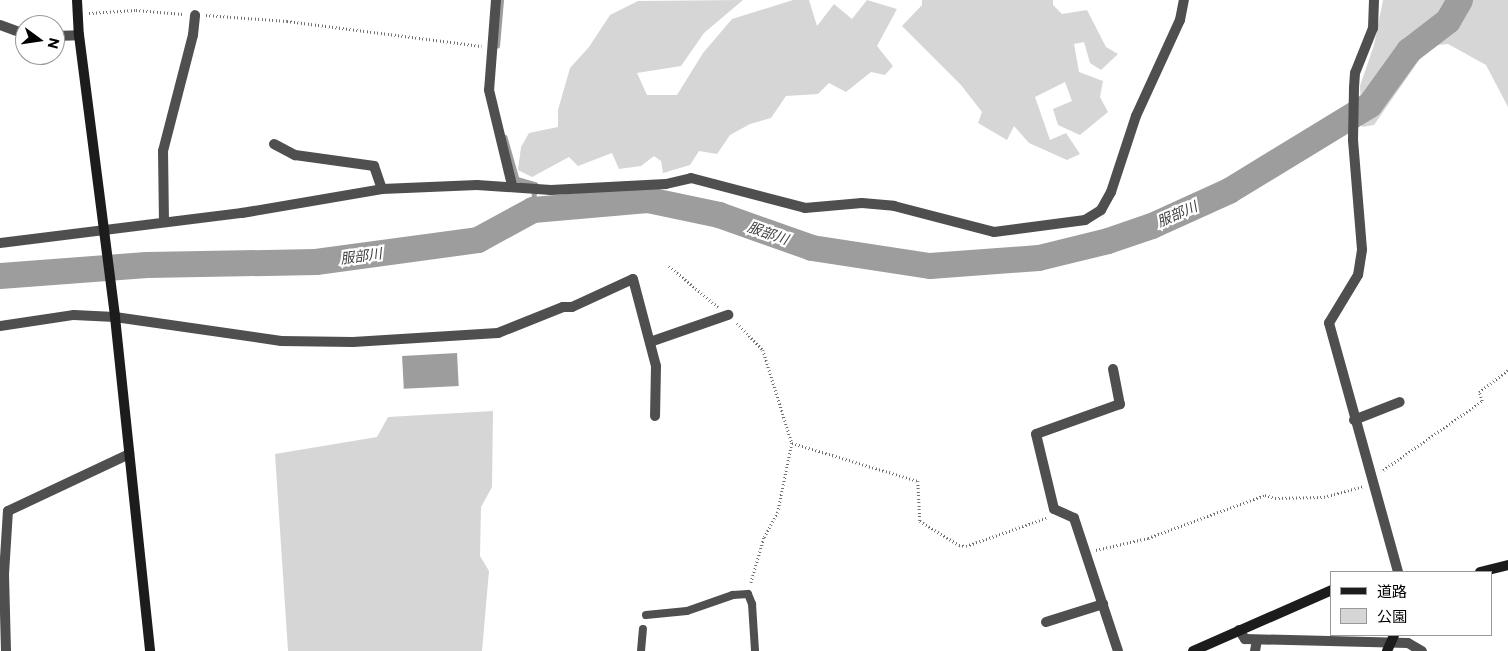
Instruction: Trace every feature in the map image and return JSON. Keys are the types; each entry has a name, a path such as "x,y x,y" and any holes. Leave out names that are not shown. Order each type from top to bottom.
{"street":[{"path":"78,0 79,35 115,317 150,651"},
{"path":"496,0 489,90 512,185"},
{"path":"0,243 104,232 164,222 242,213 382,189 512,185 551,190 666,184 691,178 805,208 862,203 894,206 994,232 1085,220 1101,210 1111,192 1136,116 1180,20 1184,0"},
{"path":"1374,0 1373,28 1355,74 1354,88 1353,140 1362,250 1358,275 1329,322 1354,420 1398,571"},
{"path":"164,222 163,151 193,35 195,15"},
{"path":"0,25 15,30"},
{"path":"65,36 79,35"},
{"path":"274,144 295,154 374,166 382,189"},
{"path":"0,326 74,315 115,317 281,341 353,342 498,333 563,307 572,307 633,278 656,366 654,416"},
{"path":"650,342 728,315"},
{"path":"1113,369 1120,404 1036,434 1054,509 1074,518 1087,551 1118,651"},
{"path":"1354,420 1400,402"},
{"path":"6,651 2,575 8,511 129,454"},
{"path":"1484,571 1508,565"},
{"path":"1193,651 1330,591"},
{"path":"1046,622 1103,604"},
{"path":"1239,630 1245,639 1408,643 1422,651"},
{"path":"1255,651 1257,640"}],"lane":[{"path":"646,615 686,612 733,595 748,594 752,604 755,651"},
{"path":"642,651 643,629"}],"path":[{"path":"78,14 136,10 286,22 491,48"},
{"path":"668,266 728,315 762,350 792,443 778,512 764,538 748,594"},
{"path":"1087,551 1120,547 1265,495 1275,498 1324,498 1347,493 1372,480 1482,401 1479,392 1508,370"},
{"path":"792,443 918,481 920,521 960,545 966,546 1046,518 1058,510"}],"green space":[{"path":"743,0 704,33 681,66 637,73 647,95 677,95 703,53 732,19 793,0 809,0 817,26 834,4 852,19 867,0 897,9 877,46 893,66 885,75 871,72 846,92 829,83 818,94 786,96 771,118 750,124 730,135 717,154 699,151 690,165 663,173 661,161 654,156 641,166 619,169 612,153 578,166 569,157 532,177 518,170 521,147 529,133 558,127 558,110 570,68 589,47 610,15 638,1"},
{"path":"922,0 1053,0 1053,5 1062,14 1087,10 1106,47 1118,54 1101,70 1090,63 1084,42 1074,44 1079,72 1103,81 1100,97 1108,112 1080,135 1058,125 1053,109 1072,101 1065,82 1035,97 1050,140 1066,133 1080,154 1067,160 1029,143 1014,126 1007,140 978,123 982,112 961,85 902,26 922,5"},
{"path":"1383,0 1508,0 1508,107 1486,65 1448,44 1429,46 1374,125 1362,127 1360,86 1374,45"},
{"path":"493,411 492,487 481,507 480,556 489,571 482,651 288,651 275,454 377,437 388,417"}],"shaded area":[{"path":"457,353 459,386 404,389 402,356"}],"waterway":[{"path":"497,46 501,0"},
{"name":"服部川","path":"0,276 147,265 316,262 478,240 533,210 648,200 719,215 812,248 930,266 1039,258 1108,241 1152,226 1229,191 1370,105 1409,51 1448,21 1460,0"},
{"path":"505,137 517,179 535,184 533,210"}]}
